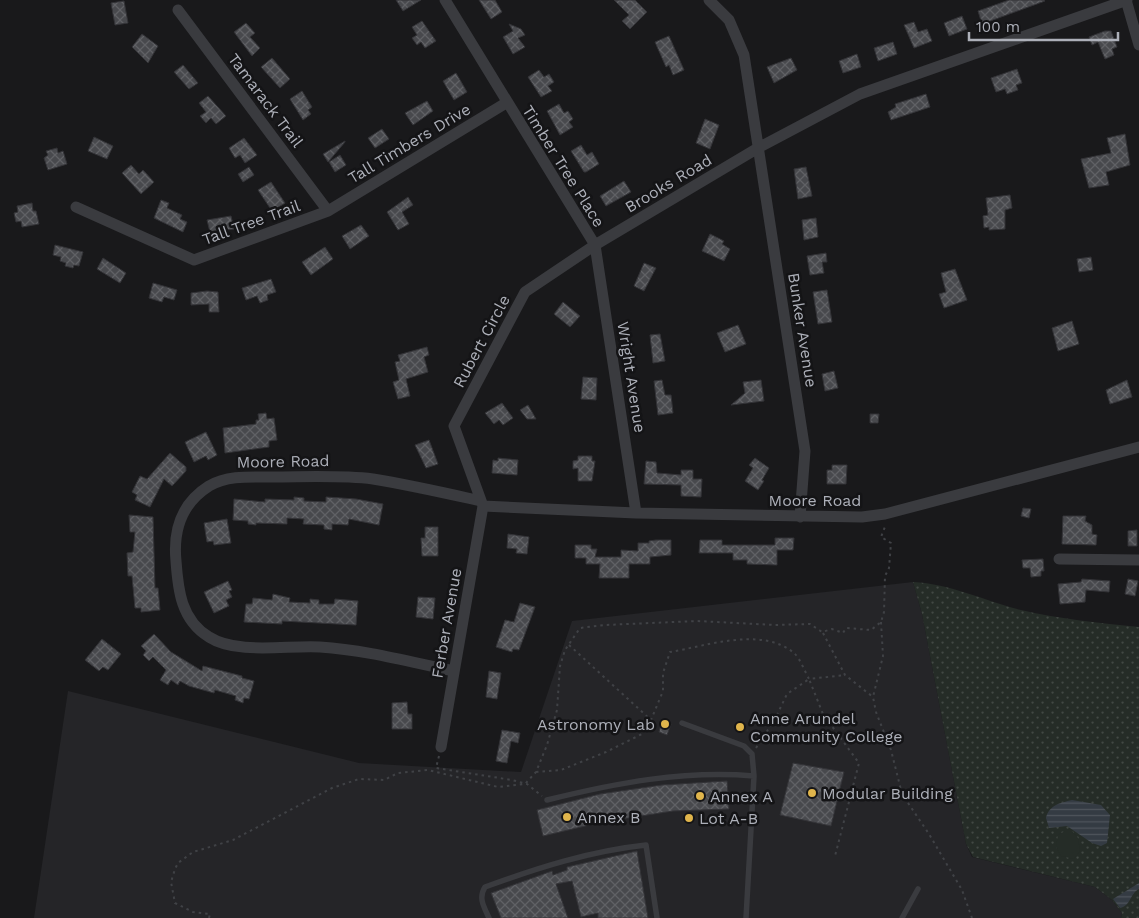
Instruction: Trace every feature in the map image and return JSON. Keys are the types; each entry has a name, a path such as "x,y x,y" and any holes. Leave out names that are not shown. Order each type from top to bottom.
{"street":[{"name":"Timber Tree Place","path":"445,0 506,103 595,245"},
{"name":"Bunker Avenue","path":"709,0 729,20 744,55 805,451 800,517"},
{"name":"Brooks Road","path":"595,245 758,148 860,94 1127,0"},
{"path":"1127,0 1139,45"},
{"name":"Tamarack Trail","path":"178,10 328,211"},
{"name":"Tall Timbers Drive","path":"328,211 506,103"},
{"name":"Tall Tree Trail","path":"76,207 194,260 328,211"},
{"name":"Rubert Circle","path":"482,503 454,426 525,292 595,245"},
{"name":"Wright Avenue","path":"595,245 636,513"},
{"name":"Moore Road","path":"454,671 366,653 320,647 233,646 208,637 194,624 182,607 178,590 175,539 181,516 190,503 210,486 234,478 334,476 372,479 482,503 636,513 800,517 885,514 1139,447"},
{"name":"Ferber Avenue","path":"441,747 482,503"},
{"path":"1058,559 1139,560"}],"lane":[{"path":"682,723 744,746 752,754 754,776 746,918"},
{"path":"547,800 610,784 679,774 754,776"},
{"path":"489,918 481,893 485,886 547,865 622,848 646,845 657,918"},
{"path":"902,918 918,888"}],"path":[{"path":"885,514 886,528 881,533 881,537 891,543 891,554 885,576 884,612 881,622 882,656 873,697 891,750 902,794 929,834 962,890 972,918"},
{"path":"209,918 210,914 193,912 175,903 171,882 178,863 193,852 232,840 332,788 359,779 384,780 398,773 428,770 498,787 524,784 536,772 554,722 560,666 569,644 580,628 656,621 698,621 775,626 810,624 822,632 846,675 873,697"},
{"path":"822,632 832,629 843,633 846,628 853,627 871,630 881,622"},
{"path":"536,772 561,770 606,752 642,734 651,720 663,691 663,673 670,652 735,639 772,641 795,653 809,679 823,714 859,763 835,856"},
{"path":"569,644 651,720"},
{"path":"752,754 775,719 787,694 809,679 846,675"},
{"path":"441,747 436,768 524,784 547,800"}],"shaded area":[{"name":"Anne Arundel Community College","path":"913,582 922,614 966,844 972,857 1095,887 1112,900 1122,913 1121,918 34,918 68,691 359,763 521,772 572,621"},
{"path":"913,582 954,589 1036,613 1139,627 1139,918 1121,918 1122,913 1112,900 1095,887 973,857 966,844 922,614"},
{"path":"1072,800 1101,805 1110,815 1107,843 1101,846 1092,843 1067,826 1049,828 1046,818 1052,807"},
{"path":"1065,831 1072,831 1078,838 1080,851 1074,859 1061,856 1056,847 1058,835"},
{"path":"1139,883 1139,889 1124,907 1120,908 1113,899"}],"building":[{"path":"396,0 421,0 403,11"},
{"path":"479,0 495,0 502,12 491,19"},
{"path":"614,0 635,0 647,12 630,29 622,21 629,15"},
{"path":"1009,0 1045,1 982,24 978,11"},
{"path":"124,1 128,23 115,25 111,3"},
{"path":"962,16 967,29 949,36 944,23"},
{"path":"422,21 436,41 425,48 421,42 417,45 412,38 417,35 412,27"},
{"path":"914,22 918,32 927,29 932,41 914,48 904,25"},
{"path":"246,23 255,33 250,37 260,48 252,56 234,32"},
{"path":"509,24 521,29 525,35 518,38 525,47 513,54 503,37 513,31"},
{"path":"1105,31 1111,31 1117,47 1112,49 1114,55 1105,59 1098,42 1092,45 1089,37"},
{"path":"142,34 158,46 148,63 132,47"},
{"path":"669,36 684,70 673,75 669,65 666,67 655,42"},
{"path":"893,42 897,54 878,61 874,48"},
{"path":"857,54 861,67 843,73 839,61"},
{"path":"272,58 290,79 280,88 261,67"},
{"path":"791,58 797,70 774,83 767,67"},
{"path":"183,65 198,83 189,89 174,72"},
{"path":"1017,69 1022,83 1016,85 1018,90 1007,94 1005,89 996,92 991,78"},
{"path":"539,70 544,77 549,74 554,82 548,86 552,91 541,97 528,77"},
{"path":"456,73 467,92 454,100 443,81"},
{"path":"302,91 312,107 308,110 311,114 303,120 290,99"},
{"path":"926,94 930,107 891,120 888,112 896,107 895,104"},
{"path":"208,96 226,116 216,124 211,118 206,123 200,116 206,112 199,103"},
{"path":"427,101 433,111 413,125 405,113"},
{"path":"559,104 564,113 568,111 573,119 569,122 573,127 560,135 547,111"},
{"path":"705,119 719,125 710,149 696,143"},
{"path":"382,129 389,139 375,148 368,138"},
{"path":"1125,134 1130,165 1106,172 1109,185 1089,188 1081,159 1111,153 1107,138"},
{"path":"94,137 113,146 107,159 88,151"},
{"path":"244,138 257,155 245,163 240,155 235,158 229,148"},
{"path":"345,142 328,162 323,154"},
{"path":"581,145 587,155 592,152 599,164 586,172 584,172 571,151"},
{"path":"57,148 58,153 63,151 67,164 48,170 44,158 48,155 46,151"},
{"path":"340,155 346,165 335,172 329,162"},
{"path":"131,165 139,174 143,170 154,182 141,194 122,173"},
{"path":"249,167 254,175 243,182 238,174"},
{"path":"806,167 812,196 798,199 794,169"},
{"path":"624,181 631,192 606,206 600,196"},
{"path":"271,182 285,203 272,211 258,190"},
{"path":"1010,195 1012,208 1005,210 1005,229 989,230 989,227 984,228 983,216 988,215 986,198"},
{"path":"408,197 413,205 402,212 409,224 398,230 387,212"},
{"path":"161,200 169,203 167,208 182,215 180,219 187,222 183,232 154,218"},
{"path":"32,203 33,211 36,211 39,224 22,227 21,221 16,222 14,213 18,212 17,206"},
{"path":"231,216 234,229 210,232 207,220"},
{"path":"816,218 818,237 804,240 802,220"},
{"path":"361,225 369,236 350,249 342,236"},
{"path":"710,234 724,241 722,244 730,249 724,261 702,251"},
{"path":"55,245 83,252 79,266 74,265 73,268 65,266 66,263 60,261 61,257 53,255"},
{"path":"325,247 333,259 311,275 302,262"},
{"path":"826,253 827,262 822,262 824,273 810,275 807,256"},
{"path":"1091,257 1093,270 1079,272 1077,259"},
{"path":"103,258 126,273 120,283 97,269"},
{"path":"644,263 656,268 644,291 634,286"},
{"path":"955,269 967,300 944,308 939,294 946,292 941,273"},
{"path":"271,279 276,292 267,295 268,300 260,303 257,296 246,300 242,288"},
{"path":"153,283 177,290 174,300 164,297 162,302 149,298"},
{"path":"827,290 832,322 818,324 813,292"},
{"path":"218,292 219,312 209,312 209,304 191,305 191,293"},
{"path":"563,302 580,316 570,327 554,314"},
{"path":"1072,321 1079,344 1058,351 1052,328"},
{"path":"738,325 746,344 725,352 717,333"},
{"path":"660,334 665,361 653,363 650,335"},
{"path":"427,347 429,355 424,357 428,372 406,379 410,396 398,399 393,382 399,380 395,362 400,361 398,355"},
{"path":"834,371 838,388 825,391 822,374"},
{"path":"583,377 597,378 596,400 581,399"},
{"path":"662,380 665,395 671,395 673,413 658,415 654,381"},
{"path":"761,380 764,401 731,405 745,393 743,382"},
{"path":"1127,380 1132,397 1110,404 1106,390"},
{"path":"502,403 513,418 503,425 499,420 494,424 485,413"},
{"path":"528,405 536,419 527,419 520,410"},
{"path":"266,413 267,419 274,418 277,440 269,441 269,447 225,453 223,428 256,424 256,420 259,420 258,414"},
{"path":"870,414 879,414 878,423 870,423"},
{"path":"206,432 217,455 208,460 206,456 194,462 185,442"},
{"path":"429,440 438,464 426,468 415,445"},
{"path":"170,453 186,467 186,471 172,486 164,479 150,507 135,500 137,495 132,492 140,476 147,479"},
{"path":"578,456 592,456 592,461 595,461 592,481 578,481 578,468 573,469 573,461 578,460"},
{"path":"498,458 518,460 517,475 492,473 493,460 498,461"},
{"path":"755,458 769,468 758,490 745,481 753,468 749,465"},
{"path":"646,461 656,462 657,473 681,475 681,470 693,470 693,479 702,479 701,497 681,496 681,485 644,484"},
{"path":"832,465 847,465 846,484 827,484 827,470 832,470"},
{"path":"294,497 304,498 304,501 326,502 326,497 356,499 383,504 379,525 349,519 348,525 332,524 332,530 324,529 324,525 303,524 304,519 287,518 287,524 256,523 256,525 248,524 248,521 233,520 234,499 265,502 265,499 294,500"},
{"path":"1023,508 1031,509 1029,518 1021,516"},
{"path":"129,515 153,517 155,588 158,588 160,610 141,612 141,608 135,608 132,576 128,576 127,553 133,552 135,532 130,532"},
{"path":"1063,516 1086,516 1085,521 1092,525 1092,534 1097,535 1096,545 1062,544"},
{"path":"227,519 231,543 214,545 213,541 207,542 204,523"},
{"path":"425,527 438,527 438,556 422,556 421,538 425,538"},
{"path":"1137,530 1137,546 1128,546 1128,531"},
{"path":"508,534 529,537 527,554 516,553 517,549 507,548"},
{"path":"775,538 794,538 793,550 777,550 777,565 747,564 747,560 733,560 733,553 699,553 700,540 722,540 722,545 775,545"},
{"path":"671,540 671,555 650,557 650,564 629,564 629,578 599,578 600,564 586,564 586,558 575,558 575,545 591,545 591,549 597,549 595,557 621,557 621,550 638,551 638,543 649,543 649,541"},
{"path":"1043,559 1044,571 1041,571 1041,576 1031,577 1030,568 1023,568 1022,560"},
{"path":"1082,579 1110,581 1109,592 1086,590 1085,602 1060,604 1058,584 1081,582"},
{"path":"1128,579 1138,581 1135,596 1125,594"},
{"path":"228,581 232,590 229,591 232,597 226,600 229,606 214,613 204,592"},
{"path":"273,594 290,598 289,602 310,603 310,599 319,600 319,604 334,604 335,599 358,601 356,625 282,621 282,624 244,622 246,604 252,604 253,598 272,600"},
{"path":"418,597 435,598 433,619 416,617"},
{"path":"520,603 535,607 519,650 513,649 512,652 496,647 505,620 514,622"},
{"path":"154,634 171,652 202,671 203,666 254,681 249,699 244,698 243,703 235,700 236,696 215,690 214,693 189,686 180,681 178,685 171,680 168,685 160,680 166,670 153,657 149,661 143,655 146,651 141,646"},
{"path":"102,639 121,654 108,670 103,667 99,671 85,660"},
{"path":"489,671 501,673 497,699 486,697"},
{"path":"407,702 408,714 412,714 412,729 392,729 392,703"},
{"path":"662,721 671,724 667,735 659,732"},
{"path":"502,730 520,733 518,743 511,741 507,763 496,761"},
{"name":"Modular Building","path":"793,763 844,772 831,826 780,815"},
{"path":"727,781 729,809 673,811 602,822 543,836 537,810 600,794 662,785"},
{"path":"637,851 648,918 598,918 598,913 581,917 572,881 556,884 568,918 501,918 491,893 552,871 553,875 567,870 567,867"}],"place":[{"name":"Astronomy Lab","path":"665,724"},
{"name":"Anne Arundel Community College","path":"740,727"},
{"name":"Modular Building","path":"812,793"},
{"name":"Annex A","path":"700,796"},
{"name":"Annex B","path":"567,817"},
{"name":"Lot A-B","path":"689,818"}]}
